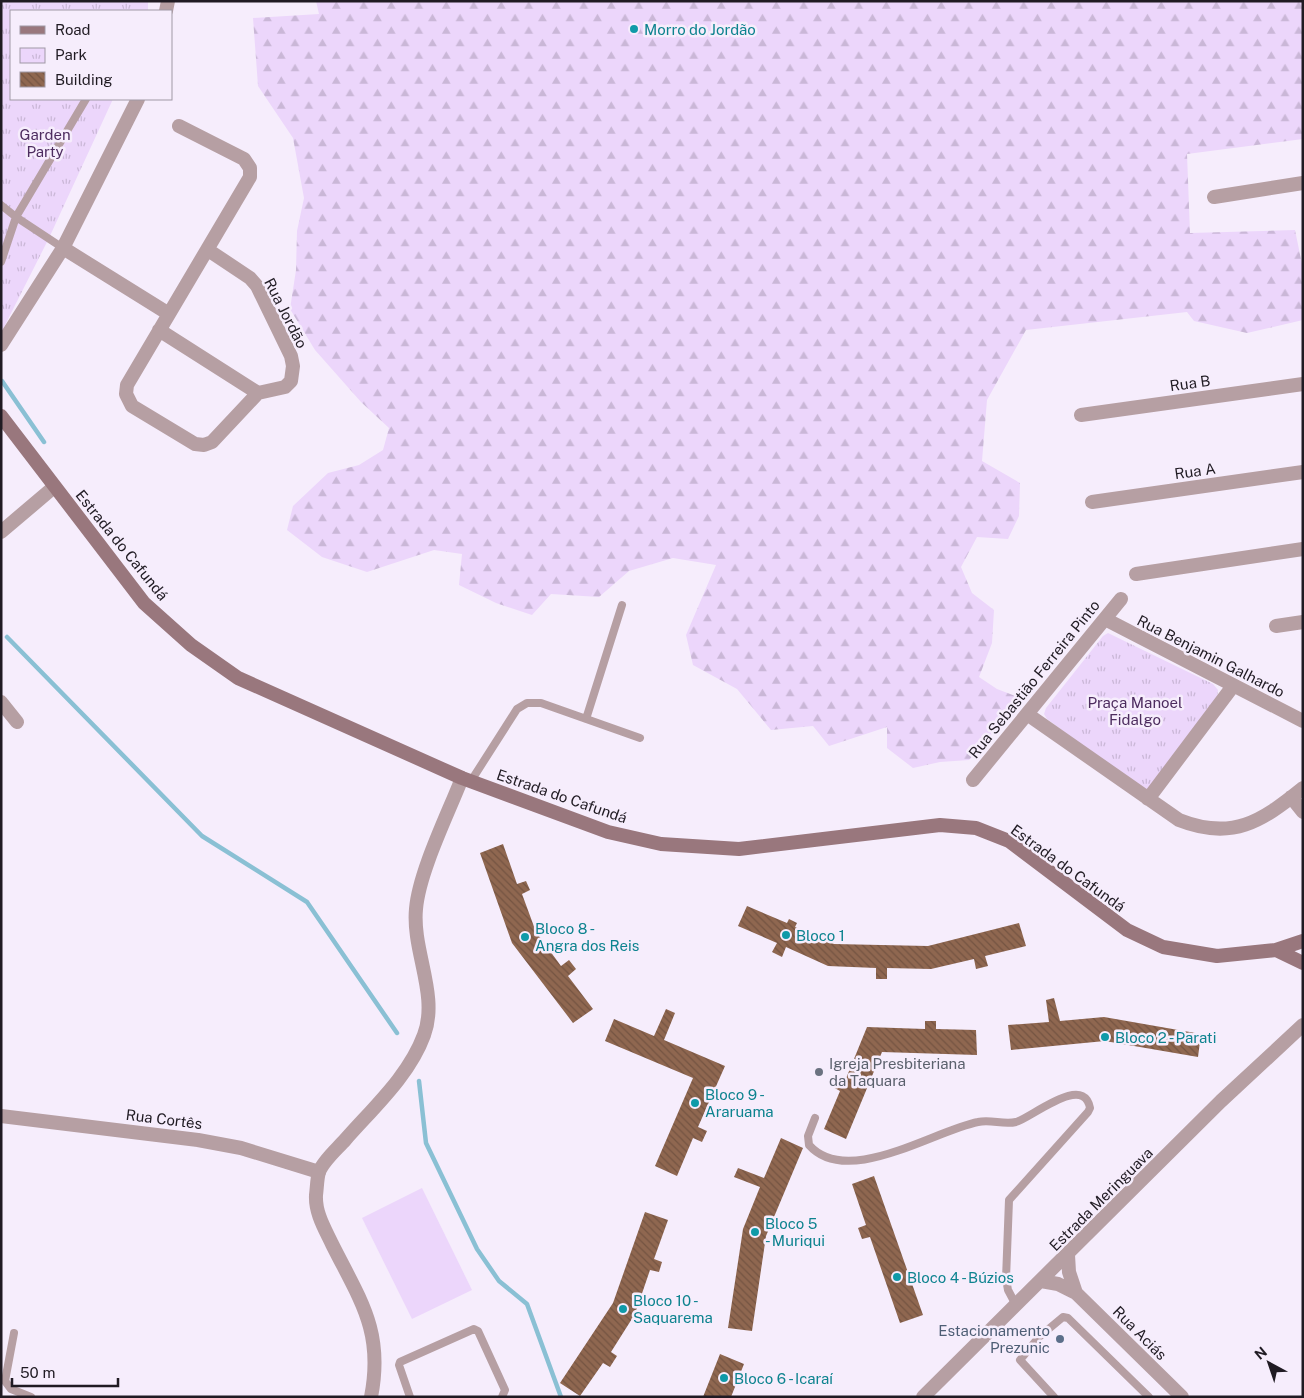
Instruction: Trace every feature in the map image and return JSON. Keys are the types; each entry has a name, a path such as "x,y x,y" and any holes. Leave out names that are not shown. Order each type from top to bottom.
{"main road":[{"name":"Estrada do Cafundá","path":"1,416 144,603 191,645 238,678 467,780 608,832 660,844 739,849 940,825 976,828 1009,841 1128,930 1163,947 1217,956 1276,950 1303,941"},
{"path":"1276,950 1303,963"}],"street":[{"path":"1,345 63,248 137,100"},
{"path":"159,330 258,394 212,442 204,445 195,444 132,406 126,394 128,384 168,314 250,177 250,168 244,159 179,126"},
{"path":"1214,197 1303,183"},
{"path":"63,248 168,314"},
{"name":"Rua Jordão","path":"208,250 250,278 257,286 291,356 293,366 290,381 285,387 258,394"},
{"name":"Rua B","path":"1081,415 1303,384"},
{"name":"Rua A","path":"1092,502 1303,472"},
{"path":"1,532 54,487"},
{"path":"1136,574 1303,549"},
{"name":"Rua Sebastião Ferreira Pinto","path":"973,780 1121,599"},
{"name":"Rua Benjamin Galhardo","path":"1105,619 1303,721"},
{"path":"1276,626 1303,622"},
{"path":"1148,799 1232,686"},
{"path":"1,702 17,722"},
{"path":"1027,714 1179,820 1197,827 1220,830 1240,827 1260,819 1303,788"},
{"path":"371,1397 376,1371 375,1339 364,1308 319,1218 316,1197 319,1172 398,1080 416,1053 424,1034 430,1010 415,935 416,908 423,879 467,780"},
{"path":"1292,797 1303,812"},
{"name":"Estrada Meringuava","path":"923,1397 1017,1306 1221,1101 1303,1025"},
{"name":"Rua Cortês","path":"1,1116 198,1140 241,1148 319,1172"},
{"name":"Rua Aciás","path":"1068,1255 1069,1272 1076,1293"},
{"name":"Rua Aciás","path":"1041,1281 1058,1284 1076,1293 1182,1397"}],"lane":[{"path":"1,262 16,217 85,100"},
{"path":"1,205 63,248"},
{"path":"586,719 622,605"},
{"path":"467,780 517,709 527,703 541,702 640,738"},
{"path":"815,1118 808,1136 809,1145 823,1156 835,1161 852,1161 878,1156 976,1122 1016,1122 1064,1096 1080,1095 1086,1100 1090,1108 1088,1112 1008,1200 1006,1279 1008,1290 1017,1306"},
{"path":"1054,1397 1020,1360 1039,1337 1063,1317 1068,1318 1149,1397"},
{"path":"409,1396 399,1366 400,1362 474,1329 478,1331 505,1390 502,1397"},
{"path":"14,1333 5,1381 11,1389 31,1397"}],"green space":[{"name":"Garden Party","path":"1,1 148,1 148,10 10,10 10,100 113,100 49,238 1,333"},
{"path":"316,1 1303,1 1303,139 1187,154 1190,233 1295,230 1303,269 1303,320 1247,333 1194,321 1187,312 1026,330 987,400 982,461 1020,483 1019,516 1008,539 977,537 961,567 972,593 994,610 992,643 979,677 997,689 1023,699 969,760 940,762 913,768 887,748 887,727 829,746 813,726 771,730 737,689 693,665 686,635 716,565 673,558 629,571 599,597 551,594 532,615 496,603 459,585 462,554 434,550 367,572 322,557 287,530 293,506 328,473 359,465 383,450 389,428 361,402 315,350 290,309 296,270 297,231 304,198 293,138 258,86 253,18 319,14"},
{"name":"Praça Manoel Fidalgo","path":"1108,633 1213,684 1218,690 1217,698 1147,790 1141,789 1047,719 1044,714 1046,708 1103,636"},
{"path":"422,1188 472,1290 412,1319 362,1218"}],"building":[{"name":"Bloco 8 - Angra dos Reis","path":"503,844 517,884 526,881 530,890 522,894 536,932 561,966 569,960 576,969 568,976 593,1009 573,1023 512,943 480,853"},
{"name":"Bloco 1","path":"747,906 787,923 789,919 797,923 795,927 834,944 928,946 1019,923 1026,946 985,956 988,966 976,969 974,959 931,969 887,968 887,979 876,979 876,968 828,966 786,947 782,957 772,952 777,943 738,926"},
{"name":"Bloco 2 - Parati","path":"1054,998 1060,1021 1104,1017 1201,1034 1198,1057 1105,1041 1011,1050 1008,1025 1049,1022 1046,1000"},
{"name":"Bloco 9 - Araruama","path":"666,1009 675,1013 664,1040 725,1066 698,1127 707,1131 702,1142 693,1138 677,1176 655,1166 693,1078 605,1041 614,1019 654,1036"},
{"path":"925,1021 936,1021 936,1029 976,1030 977,1055 882,1052 846,1139 824,1129 840,1091 831,1086 835,1077 845,1081 867,1027 925,1029"},
{"name":"Bloco 5 - Muriqui","path":"781,1138 803,1148 766,1236 752,1331 728,1328 743,1229 760,1187 734,1177 738,1168 764,1178"},
{"name":"Bloco 4 - Búzios","path":"874,1176 923,1315 900,1323 870,1237 862,1239 858,1228 866,1225 852,1184"},
{"name":"Bloco 10 - Saquarema","path":"645,1212 668,1220 654,1259 662,1262 659,1272 650,1270 635,1314 611,1352 617,1356 610,1367 603,1363 580,1396 560,1383 613,1303"},
{"name":"Bloco 6 - Icaraí","path":"720,1354 744,1364 731,1397 703,1397"}],"waterway":[{"path":"2,381 44,442"},
{"path":"7,637 202,836 307,902 397,1033"},
{"path":"419,1081 426,1143 477,1249 499,1281 527,1304 561,1397"}],"place":[{"name":"Morro do Jordão","path":"634,29"},
{"name":"Bloco 1","path":"786,935"},
{"name":"Bloco 8 - Angra dos Reis","path":"525,937"},
{"name":"Bloco 2 - Parati","path":"1105,1037"},
{"name":"Igreja Presbiteriana da Taquara","path":"819,1072"},
{"name":"Bloco 9 - Araruama","path":"695,1103"},
{"name":"Bloco 5 - Muriqui","path":"755,1232"},
{"name":"Bloco 4 - Búzios","path":"897,1277"},
{"name":"Bloco 10 - Saquarema","path":"623,1309"},
{"name":"Estacionamento Prezunic","path":"1060,1339"},
{"name":"Bloco 6 - Icaraí","path":"724,1378"}]}
